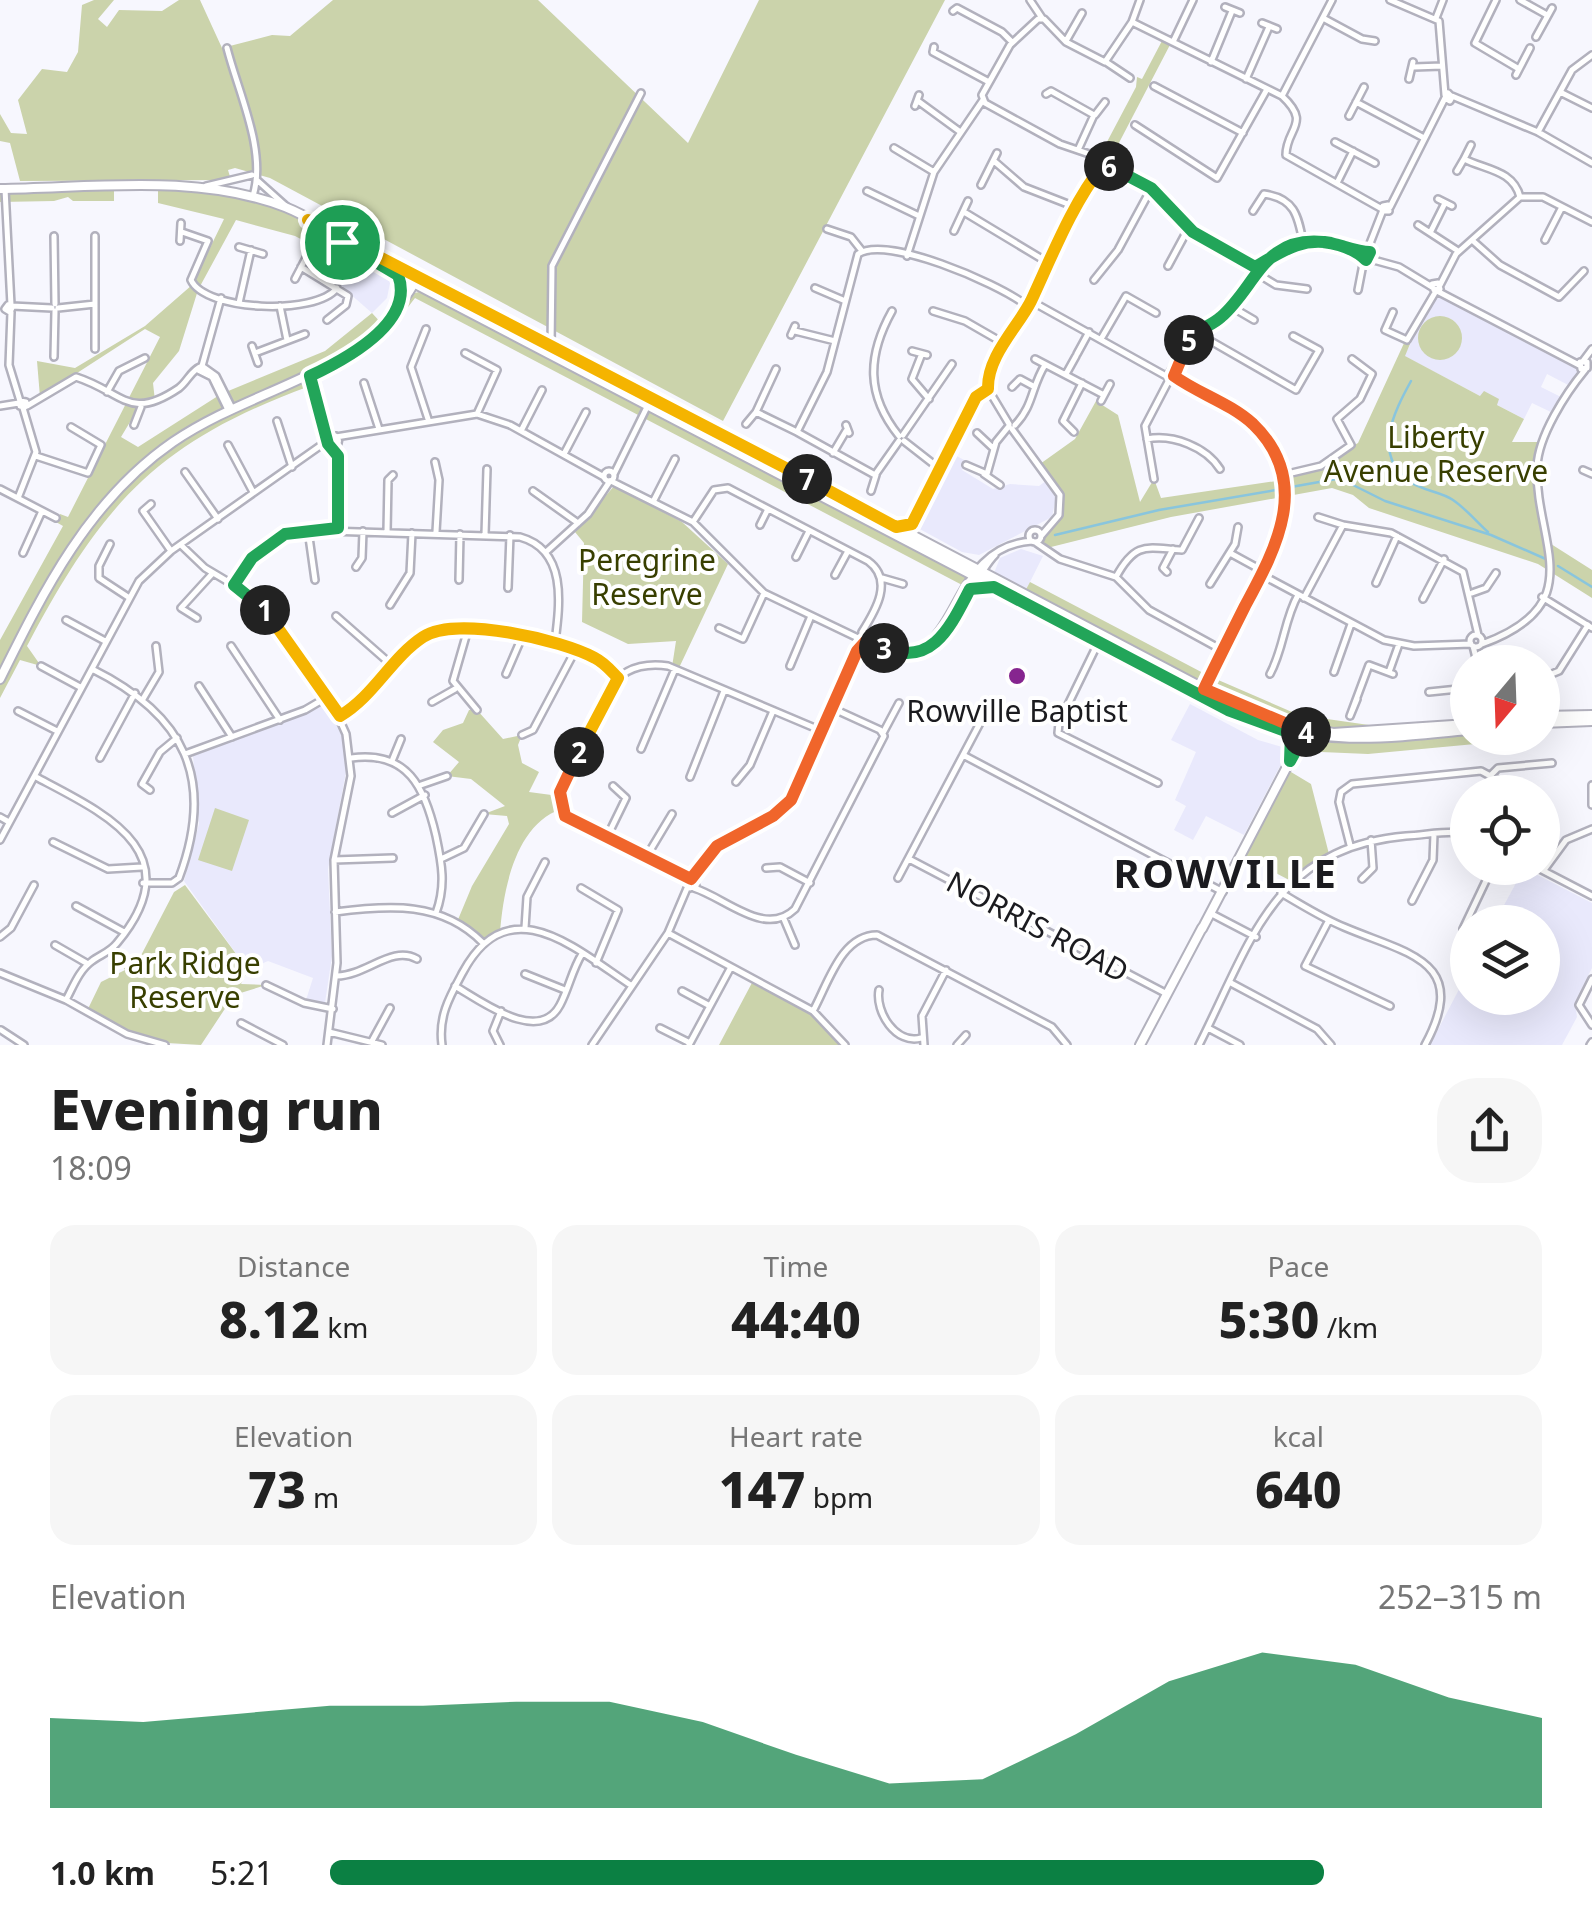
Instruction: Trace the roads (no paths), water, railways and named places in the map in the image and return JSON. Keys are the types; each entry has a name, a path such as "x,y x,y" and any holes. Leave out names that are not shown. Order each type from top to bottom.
{"main road":[{"path":"2,189 198,188 251,196 288,208 398,275 543,344"},
{"path":"308,220 1244,717 1318,738 1450,729"},
{"path":"398,275 402,299"},
{"path":"0,679 57,570 99,510 155,456 230,408 308,376 359,348 402,299 413,279"},
{"path":"402,299 431,292"},
{"path":"648,401 896,527 975,573"},
{"path":"1560,719 1592,718"},
{"path":"1301,734 1361,737"},
{"path":"1140,1045 1301,734"},
{"path":"1290,759 1301,734"}],"street":[{"path":"1030,0 1066,42 1130,78"},
{"path":"1106,62 1132,22 1140,0"},
{"path":"1172,42 1194,0"},
{"path":"1282,96 1332,0"},
{"path":"1390,0 1436,18"},
{"path":"1443,0 1436,18 1443,83 1449,97"},
{"path":"1496,0 1475,44 1518,72 1530,48"},
{"path":"1520,0 1550,11 1536,37"},
{"path":"956,7 1002,32 1012,42"},
{"path":"1212,62 1228,9 1240,14"},
{"path":"1066,42 1082,13"},
{"path":"906,256 934,172 982,100 1012,42 1042,18"},
{"path":"1323,18 1373,44"},
{"path":"1132,22 1282,96 1293,107 1297,120 1285,154 1385,208"},
{"path":"1245,80 1265,25 1277,29"},
{"path":"227,48 255,164 251,196"},
{"path":"932,51 990,82"},
{"path":"1538,132 1575,65 1592,56"},
{"path":"1409,79 1414,64 1442,66"},
{"path":"1154,86 1243,133"},
{"path":"1349,116 1364,87"},
{"path":"1050,90 1094,115"},
{"path":"1139,128 1215,178 1222,173 1266,90"},
{"path":"1560,92 1592,108"},
{"path":"543,344 551,324 554,262 641,93"},
{"path":"1449,97 1538,132 1592,163"},
{"path":"1358,290 1362,268 1385,208 1449,97"},
{"path":"982,100 1151,188 1188,229 1242,259 1276,285 1307,289"},
{"path":"917,101 959,130"},
{"path":"1081,151 1094,115 1105,102"},
{"path":"1356,102 1424,138"},
{"path":"1335,142 1375,163"},
{"path":"1457,171 1471,145"},
{"path":"894,148 934,172"},
{"path":"1337,182 1353,152"},
{"path":"979,182 997,153"},
{"path":"1464,159 1510,178 1520,197"},
{"path":"994,161 1024,187 1078,208"},
{"path":"957,560 981,561 1034,538 1059,515 1060,495 988,389 990,372 1103,162"},
{"path":"198,188 255,176"},
{"path":"255,176 265,191 288,208"},
{"path":"1094,280 1118,250 1151,188"},
{"path":"2,189 9,356 36,456 18,498"},
{"path":"867,191 917,215"},
{"path":"1253,211 1264,194 1288,202 1298,212 1303,243"},
{"path":"1393,312 1385,330 1407,340 1458,251 1520,197 1536,196 1592,222"},
{"path":"1431,231 1448,204 1438,198"},
{"path":"954,231 968,202"},
{"path":"1545,240 1562,207"},
{"path":"964,212 1048,262"},
{"path":"180,240 181,223"},
{"path":"1418,225 1458,251"},
{"path":"1168,266 1188,229"},
{"path":"182,232 208,241 192,285 221,298 280,306 318,301 337,288"},
{"path":"829,233 852,238 862,251"},
{"path":"95,234 95,350"},
{"path":"54,235 55,358"},
{"path":"1472,240 1494,262 1559,296 1584,271"},
{"path":"1154,479 1146,424 1195,332 1221,317 1266,260 1303,243 1349,249 1380,260 1585,366"},
{"path":"239,247 262,254"},
{"path":"797,432 826,375 854,262 862,251 875,249 968,272 1089,332 1251,423 1268,442 1283,475 1284,525 1200,691"},
{"path":"239,303 251,250"},
{"path":"294,280 308,254"},
{"path":"301,267 337,288 348,301 332,319"},
{"path":"815,288 844,301"},
{"path":"1100,339 1126,296 1157,310"},
{"path":"134,425 141,406 182,386 202,367 221,298"},
{"path":"8,308 96,304"},
{"path":"280,306 287,340"},
{"path":"1230,306 1254,320"},
{"path":"892,311 878,341 871,379 878,404 901,438 939,466"},
{"path":"933,311 961,319 1005,344"},
{"path":"426,328 411,366 428,420"},
{"path":"794,331 835,340"},
{"path":"1066,374 1089,332"},
{"path":"1195,332 1296,390 1319,350 1293,336"},
{"path":"258,363 253,349 305,334"},
{"path":"1230,553 1351,624 1399,644 1449,644 1504,635 1525,620 1542,597 1552,560 1537,461 1592,349"},
{"path":"912,351 924,355 912,378 929,399"},
{"path":"465,353 497,370 477,414"},
{"path":"0,356 9,356"},
{"path":"107,392 119,371 146,358"},
{"path":"1035,359 1102,398 1110,384"},
{"path":"1283,475 1322,466 1351,445 1337,419 1360,398 1372,374 1352,360"},
{"path":"872,491 876,475 953,363"},
{"path":"984,474 1012,425 1030,410 1034,386 1045,364"},
{"path":"202,367 213,376 230,408"},
{"path":"746,424 778,368"},
{"path":"308,376 338,456 338,528"},
{"path":"0,406 23,403 76,377 141,406"},
{"path":"1012,387 1018,378 1034,386"},
{"path":"364,383 379,429"},
{"path":"1074,432 1063,419 1082,383"},
{"path":"914,537 912,524 939,466 978,394 988,389"},
{"path":"521,431 542,390"},
{"path":"546,552 578,524 601,493 648,401"},
{"path":"564,454 586,412"},
{"path":"756,412 876,475"},
{"path":"0,840 128,597 171,551 318,449 355,434 477,414 521,431 693,522 764,593 863,637 910,651 930,642 949,621 981,561"},
{"path":"277,422 292,467"},
{"path":"36,456 88,473 101,446 71,426"},
{"path":"832,453 847,429"},
{"path":"977,433 995,450"},
{"path":"1147,439 1176,438 1212,458 1220,469"},
{"path":"228,445 254,492"},
{"path":"654,500 675,459"},
{"path":"436,532 438,465"},
{"path":"966,466 1000,485"},
{"path":"485,534 487,469"},
{"path":"1583,470 1592,474"},
{"path":"185,472 218,518"},
{"path":"387,532 389,474"},
{"path":"693,522 711,494 721,488 872,564 882,578 903,584"},
{"path":"0,490 56,517"},
{"path":"533,491 578,524"},
{"path":"151,504 142,510 171,551"},
{"path":"760,525 768,509"},
{"path":"23,553 42,511"},
{"path":"1318,517 1397,536 1464,572 1472,593 1476,645"},
{"path":"1116,577 1134,552 1162,544 1183,550 1199,518"},
{"path":"896,527 912,524"},
{"path":"1270,674 1285,644 1289,612 1342,525"},
{"path":"1210,584 1230,553 1238,527"},
{"path":"234,585 257,553 290,532 338,528 528,539 546,552 557,577 555,642"},
{"path":"308,530 315,580"},
{"path":"796,557 810,531"},
{"path":"360,566 363,532"},
{"path":"389,601 410,573 412,533"},
{"path":"459,580 460,534"},
{"path":"508,588 510,536"},
{"path":"1376,583 1397,536"},
{"path":"1034,538 1043,549 1116,577 1149,610 1222,650"},
{"path":"110,544 98,566 99,578 128,597"},
{"path":"182,546 212,574 234,585 272,616 340,716 351,758 350,792 334,860 337,976 327,1045"},
{"path":"1167,572 1163,568 1173,550"},
{"path":"835,575 848,551"},
{"path":"962,597 970,589 975,573 997,553"},
{"path":"970,589 993,582 989,570 997,553"},
{"path":"1423,599 1444,559"},
{"path":"1472,593 1486,588 1496,573"},
{"path":"197,618 181,608 212,574"},
{"path":"592,1045 668,934 700,869 717,846 773,816 791,800 834,708 882,578"},
{"path":"719,628 743,638 764,593"},
{"path":"1542,597 1590,626 1560,670"},
{"path":"336,616 394,666"},
{"path":"790,666 811,616"},
{"path":"66,620 104,640"},
{"path":"1334,672 1351,624"},
{"path":"340,716 363,701 428,634 468,629 555,642 601,661 618,678"},
{"path":"468,629 452,673 455,689 477,710"},
{"path":"506,674 522,637"},
{"path":"1100,639 1058,730 1062,737 1158,783"},
{"path":"1357,699 1370,664 1391,673 1399,644"},
{"path":"143,699 158,676 160,658 156,646"},
{"path":"230,646 280,720"},
{"path":"522,735 532,730 576,648"},
{"path":"822,731 675,669 645,665 618,678 559,796 568,819 762,920 784,919 796,910 899,703"},
{"path":"41,666 80,687"},
{"path":"92,669 143,699 177,738 194,787 195,818 190,848 176,884 143,883"},
{"path":"641,748 675,669"},
{"path":"198,686 232,737"},
{"path":"432,702 455,689"},
{"path":"1430,692 1450,690"},
{"path":"690,777 724,691"},
{"path":"100,758 135,693"},
{"path":"185,754 280,720 329,696"},
{"path":"898,878 989,706"},
{"path":"834,708 883,733"},
{"path":"18,711 57,731"},
{"path":"736,782 750,765 773,711"},
{"path":"150,790 142,784 154,760 177,738"},
{"path":"392,761 400,739"},
{"path":"964,755 1221,891"},
{"path":"351,758 392,761 421,786 444,884 436,914"},
{"path":"1350,845 1339,802 1346,787 1481,771 1492,775 1498,768 1552,763"},
{"path":"421,786 446,776"},
{"path":"35,777 116,820 134,843 142,867 143,883 124,932 112,949 88,964 66,1000"},
{"path":"1592,785 1592,806"},
{"path":"606,839 626,801 624,792 613,786"},
{"path":"392,814 425,794"},
{"path":"441,859 464,848 484,814"},
{"path":"645,859 672,814"},
{"path":"0,817 9,822"},
{"path":"1560,849 1570,838 1592,829"},
{"path":"1412,901 1433,860 1434,834"},
{"path":"1199,1045 1281,894 1320,858 1371,840 1450,834"},
{"path":"1362,880 1372,868 1371,840"},
{"path":"53,842 105,868 142,867"},
{"path":"334,860 393,858"},
{"name":"NORRIS ROAD","path":"909,858 1167,994"},
{"path":"525,928 526,898 545,862"},
{"path":"766,868 780,867 810,882"},
{"path":"1560,879 1592,896"},
{"path":"0,938 12,928 34,886"},
{"path":"581,888 620,906 610,938 596,963"},
{"path":"1281,894 1329,920 1413,954 1431,968 1440,986 1442,1008 1425,1045"},
{"path":"76,906 124,932"},
{"path":"335,912 399,906 436,914 462,925 483,943"},
{"path":"1210,913 1256,936"},
{"path":"784,919 795,945"},
{"path":"1329,920 1305,966 1390,1006"},
{"path":"442,1045 442,1017 456,986 483,943 500,933 525,928 552,935 632,986"},
{"path":"668,934 813,1010 846,1045"},
{"path":"813,1010 846,948 863,936 882,937 1052,1026 1067,1045"},
{"path":"55,946 88,964"},
{"path":"456,986 524,1021 543,1019 556,1011 582,954"},
{"path":"337,976 364,972 393,955 417,958"},
{"path":"660,1028 690,1044 730,966"},
{"path":"879,990 878,1004 894,1030 904,1039 923,1042 922,1016 946,970"},
{"path":"0,973 66,1000 126,1034 165,1045"},
{"path":"525,974 565,990"},
{"path":"1592,979 1580,1009 1592,1025"},
{"path":"1231,983 1318,1029 1331,1045"},
{"path":"266,985 304,1003 333,1009"},
{"path":"682,991 710,1006"},
{"path":"372,1041 390,1008"},
{"path":"500,1045 493,1030 501,1010"},
{"path":"241,1023 283,1045"},
{"path":"1208,1028 1240,1045"},
{"path":"1,1030 24,1045"},
{"path":"329,1032 382,1045"},
{"path":"957,1045 966,1035"}],"waterway":[{"path":"1411,381 1393,419 1391,458 1409,481 1453,500 1488,532"},
{"path":"1291,487 1336,479 1347,482 1385,501 1491,535 1548,560"},
{"path":"1055,535 1159,510 1282,489"},
{"path":"1558,566 1592,587"}],"place":[{"name":"Rowville Baptist","path":"1017,676"}],"district":[{"name":"ROWVILLE","path":"1226,872"}],"park label":[{"name":"Liberty Avenue Reserve","path":"1436,453"},
{"name":"Peregrine Reserve","path":"647,576"},
{"name":"Park Ridge Reserve","path":"185,979"}]}
